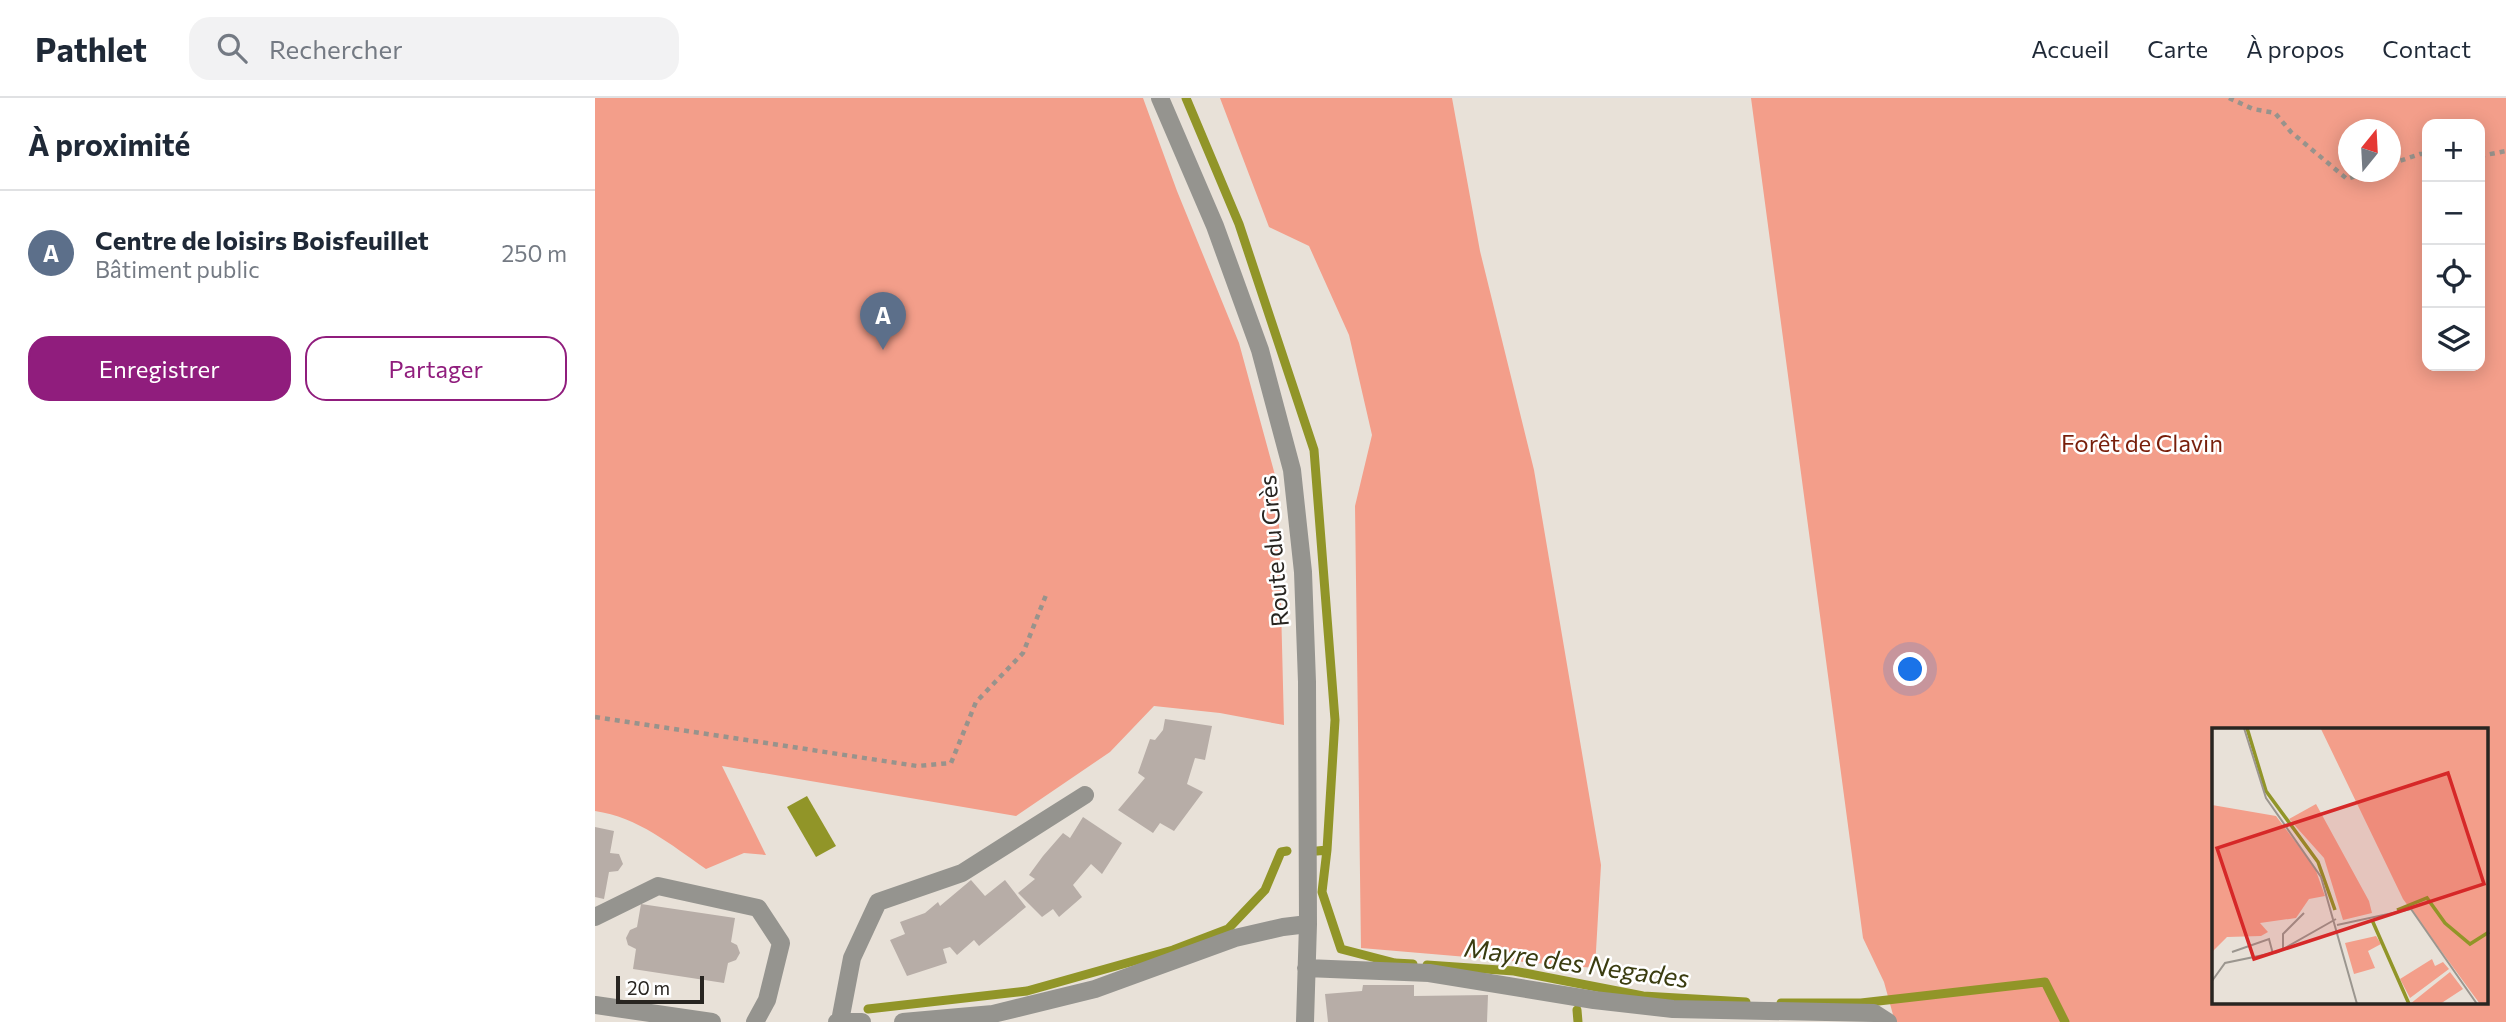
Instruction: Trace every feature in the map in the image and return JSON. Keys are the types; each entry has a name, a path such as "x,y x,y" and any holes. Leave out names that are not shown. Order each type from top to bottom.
{"street":[{"name":"Route du Grès","path":"1160,98 1215,226 1260,350 1292,470 1305,613 1308,924 1305,1022"},
{"path":"862,1022 839,1022 852,958 878,902 962,873 1085,795"},
{"path":"595,917 658,887 758,908 781,943 767,1000 755,1022"},
{"path":"903,1022 993,1014 1095,989 1235,938 1308,924"},
{"path":"1307,968 1429,973 1594,1000 1673,1009 1874,1013 1888,1022"},
{"path":"595,1004 712,1022"}],"path":[{"path":"2229,98 2253,109 2275,113 2291,132 2338,171"},
{"path":"2485,155 2506,151"},
{"path":"2401,161 2422,154"},
{"path":"595,717 917,766 951,763 976,702 1023,653 1045,595"}],"green space":[{"path":"595,98 1143,98 1177,191 1239,343 1278,486 1284,725 1220,713 1154,706 1110,752 1016,816 722,766 766,855 744,853 706,869 640,826 611,814 595,811"},
{"path":"1220,98 1452,98 1480,251 1534,470 1601,865 1595,968 1361,948 1355,506 1372,435 1349,335 1309,246 1269,227"},
{"name":"Forêt de Clavin","path":"1751,98 2506,98 2506,1022 1895,1022 1884,982 1863,938"}],"shaded area":[{"path":"807,796 836,846 816,857 787,807"}],"building":[{"path":"1165,719 1212,726 1205,760 1195,758 1187,784 1203,792 1174,831 1160,823 1153,833 1118,810 1145,778 1138,773 1150,739 1155,740 1163,730"},
{"path":"1083,817 1122,843 1102,874 1091,864 1073,885 1082,897 1059,917 1053,909 1042,917 1018,893 1035,879 1029,875 1043,856 1063,833 1070,838"},
{"path":"595,827 614,831 610,853 619,854 623,864 618,871 609,872 604,899 595,897"},
{"path":"971,880 985,896 1005,880 1026,907 979,946 974,940 957,955 950,947 943,949 947,963 907,976 890,940 905,934 900,922 925,913 938,902 940,906"},
{"path":"641,904 735,918 731,942 737,945 740,953 736,960 728,963 724,983 633,969 636,949 628,945 626,938 630,930 637,927"},
{"path":"1363,985 1414,985 1414,996 1488,995 1487,1022 1328,1022 1325,994 1362,991"}],"waterway":[{"path":"1186,98 1239,224 1314,450 1335,720 1327,850"},
{"name":"Mayre des Negades","path":"1317,851 1327,850 1322,892 1341,949 1395,963 1413,964"},
{"name":"Mayre des Negades","path":"868,1009 1027,991 1173,950 1228,929 1265,890 1281,852 1287,851"},
{"name":"Mayre des Negades","path":"1427,965 1514,971 1643,996 1746,1002"},
{"name":"Mayre des Negades","path":"1781,1003 1861,1003 2045,982 2065,1022"},
{"path":"1577,1010 1578,1022"}],"place":[{"name":"Centre de loisirs Boisfeuillet","path":"883,350"}]}
